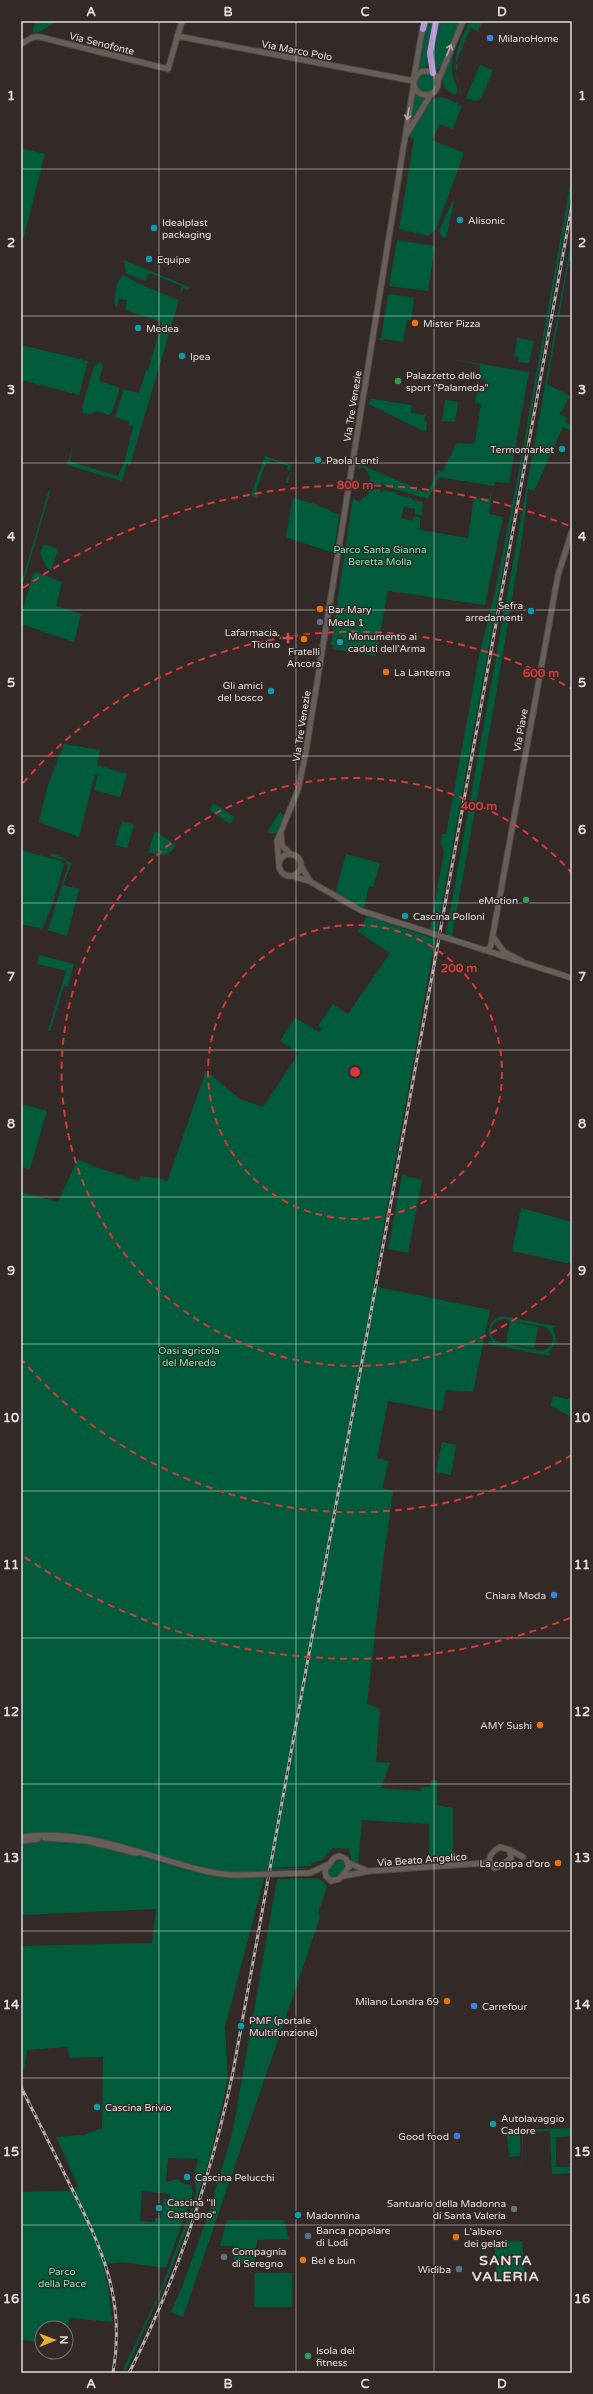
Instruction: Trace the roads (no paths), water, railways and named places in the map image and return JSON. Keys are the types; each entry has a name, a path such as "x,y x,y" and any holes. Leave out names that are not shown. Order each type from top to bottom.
{"highway":[{"path":"423,28 424,21"},
{"path":"433,73 430,53 436,21"}],"street":[{"path":"177,36 182,21"},
{"path":"438,81 433,73 422,71 414,81 418,93 424,95 431,94 437,88 438,81 463,21"},
{"name":"Via Tre Venezie","path":"280,865 276,843 296,795 303,771 402,147 423,28"},
{"name":"Via Senofonte","path":"21,44 31,38 42,38 168,69 177,36"},
{"name":"Via Marco Polo","path":"177,36 414,81"},
{"name":"Via Tre Venezie","path":"402,147 414,120 431,94"},
{"name":"Via Piave","path":"493,932 560,567 572,532"},
{"path":"282,831 281,844 292,855 298,858 306,876 312,883"},
{"path":"292,855 284,857 280,865 284,874 312,883 355,908 572,978"},
{"path":"292,876 298,873 301,865"},
{"path":"477,948 488,945 493,932"},
{"path":"484,950 491,947 493,932"},
{"path":"493,932 495,943 500,949 534,967"},
{"path":"21,1838 55,1834 82,1836 204,1871 238,1875 310,1873 335,1881 343,1876 349,1869 349,1863 345,1858 339,1856 328,1864 310,1873"},
{"path":"21,1841 44,1838 70,1839 149,1855"},
{"path":"500,1847 510,1850 523,1857 509,1861 498,1867 490,1865 490,1856 500,1847"},
{"path":"509,1861 511,1854 510,1850"},
{"name":"Via Beato Angelico","path":"475,1864 484,1861 490,1856"},
{"name":"Via Beato Angelico","path":"349,1863 360,1869 370,1871"},
{"path":"326,1877 325,1870 328,1864"},
{"name":"Via Beato Angelico","path":"343,1876 370,1871 475,1864 490,1865"}],"railway":[{"path":"129,2373 163,2300 191,2226 214,2150 233,2072 572,205"},
{"path":"21,2087 82,2208 101,2253 114,2298 116,2347 113,2373"}],"place":[{"name":"MilanoHome","path":"490,38"},
{"name":"Alisonic","path":"460,220"},
{"name":"Idealplast packaging","path":"154,228"},
{"name":"Equipe","path":"149,259"},
{"name":"Mister Pizza","path":"415,323"},
{"name":"Medea","path":"138,328"},
{"name":"Ipea","path":"182,356"},
{"name":"Palazzetto dello sport \"Palameda\"","path":"398,381"},
{"name":"Termomarket","path":"562,449"},
{"name":"Paola Lenti","path":"318,460"},
{"name":"Bar Mary","path":"320,609"},
{"name":"Sefra arredamenti","path":"531,611"},
{"name":"Meda 1","path":"320,622"},
{"name":"Lafarmacia. Ticino","path":"288,638"},
{"name":"Fratelli Ancora","path":"304,639"},
{"name":"Monumento ai caduti dell'Arma","path":"340,642"},
{"name":"La Lanterna","path":"386,672"},
{"name":"Gli amici del bosco","path":"271,691"},
{"name":"eMotion","path":"526,900"},
{"name":"Cascina Polloni","path":"405,916"},
{"name":"Chiara Moda","path":"554,1595"},
{"name":"AMY Sushi","path":"540,1725"},
{"name":"La coppa d'oro","path":"558,1863"},
{"name":"Milano Londra 69","path":"447,2001"},
{"name":"Carrefour","path":"474,2006"},
{"name":"PMF (portale Multifunzione)","path":"241,2026"},
{"name":"Cascina Brivio","path":"97,2107"},
{"name":"Autolavaggio Cadore","path":"493,2124"},
{"name":"Good food","path":"457,2136"},
{"name":"Cascina Pelucchi","path":"187,2177"},
{"name":"Cascina \"Il Castagno\"","path":"159,2208"},
{"name":"Santuario della Madonna di Santa Valeria","path":"514,2209"},
{"name":"Madonnina","path":"298,2215"},
{"name":"Banca popolare di Lodi","path":"308,2236"},
{"name":"L'albero dei gelati","path":"456,2237"},
{"name":"Compagnia di Seregno","path":"224,2257"},
{"name":"Bel e bun","path":"303,2260"},
{"name":"Widiba","path":"459,2269"},
{"name":"Isola del fitness","path":"308,2356"}],"district":[{"name":"SANTA VALERIA","path":"506,2268"}],"park label":[{"name":"Parco Santa Gianna Beretta Molla","path":"380,554"},
{"name":"Oasi agricola del Meredo","path":"189,1356"},
{"name":"Parco della Pace","path":"62,2276"}]}
